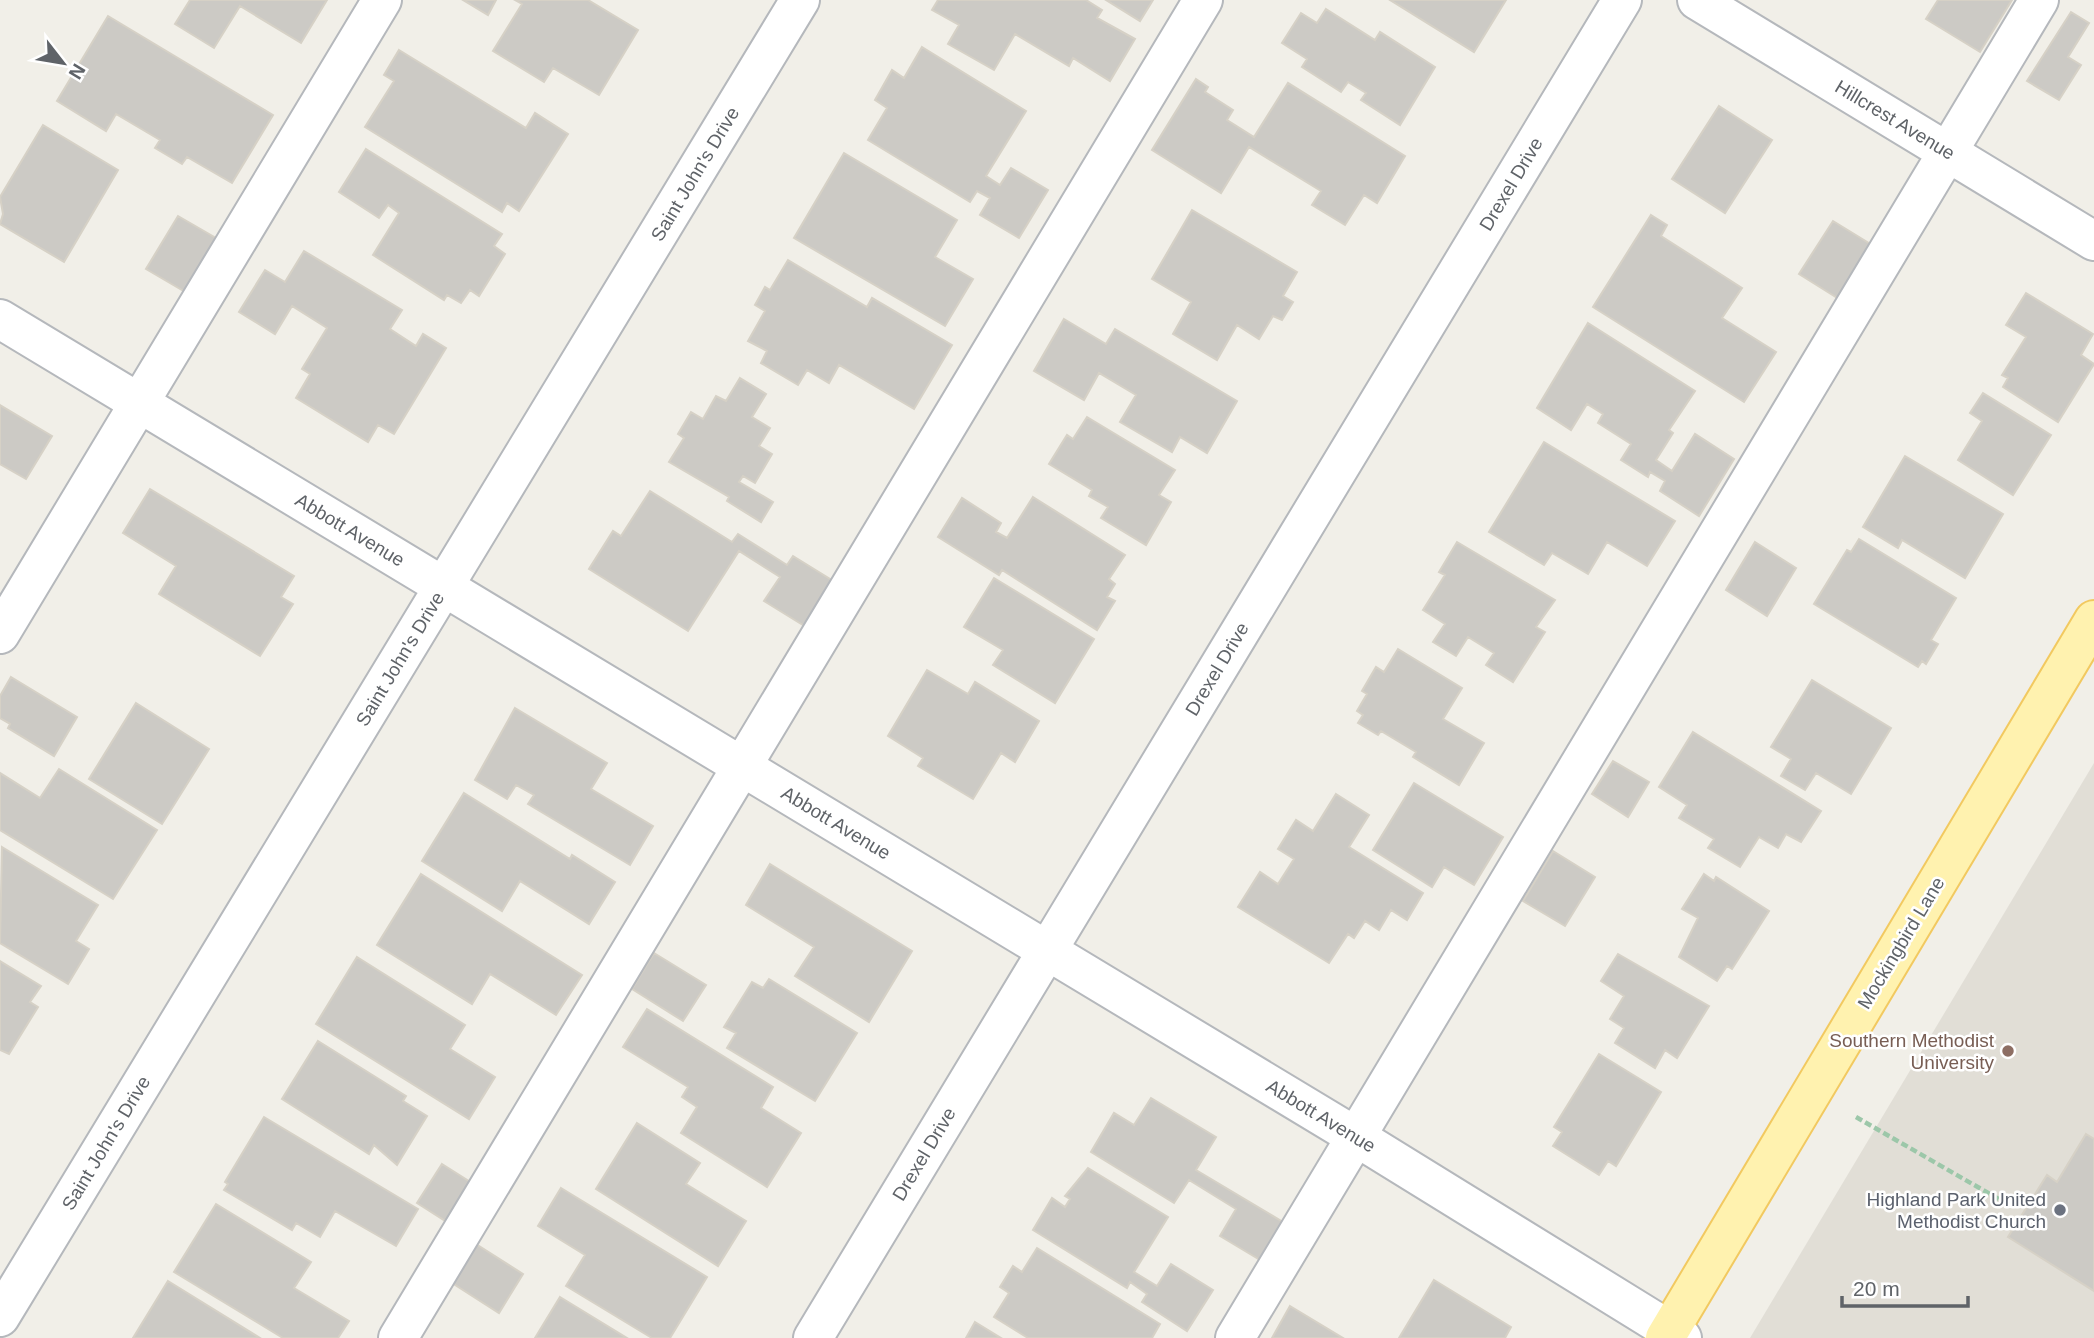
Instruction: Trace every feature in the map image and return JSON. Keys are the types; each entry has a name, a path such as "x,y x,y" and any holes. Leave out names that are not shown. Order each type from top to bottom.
{"main road":[{"name":"Mockingbird Lane","path":"1672,1335 2094,620"}],"street":[{"path":"0,634 382,0"},
{"name":"Saint John's Drive","path":"0,1317 800,0"},
{"path":"398,1338 1203,0"},
{"name":"Drexel Drive","path":"813,1338 1622,0"},
{"name":"Hillcrest Avenue","path":"1697,0 2094,241"},
{"path":"1235,1338 1358,1138 2039,0"},
{"name":"Abbott Avenue","path":"0,319 1358,1138 1672,1335"}],"path":[{"path":"1856,1117 2001,1201"}],"shaded area":[{"name":"Southern Methodist University","path":"2094,763 2094,1338 1750,1338"}],"building":[{"path":"190,0 327,0 301,43 240,6 214,48 175,24"},
{"path":"463,0 496,0 488,15"},
{"path":"515,0 588,0 638,30 599,95 553,68 544,82 493,51 522,4"},
{"path":"938,0 1086,0 1102,10 1097,18 1135,39 1110,81 1073,58 1069,66 1015,34 994,70 948,44 959,25 932,10"},
{"path":"1106,0 1153,0 1140,21"},
{"path":"1390,0 1506,0 1474,52"},
{"path":"1938,0 2012,0 1980,52 1926,19"},
{"path":"1326,9 1375,40 1380,32 1435,67 1400,125 1361,100 1366,93 1348,82 1341,92 1302,67 1307,59 1282,43 1301,13 1317,23"},
{"path":"2071,12 2089,23 2068,57 2081,65 2059,100 2027,81"},
{"path":"108,16 273,115 232,183 187,157 182,164 155,148 160,140 116,114 106,131 57,101"},
{"path":"922,47 1026,111 986,176 1000,185 1011,168 1048,190 1019,238 980,215 990,198 977,191 970,202 868,140 887,108 875,100 892,70 904,78"},
{"path":"399,50 526,128 535,113 568,134 519,211 507,203 502,212 365,127 394,81 384,75"},
{"path":"1196,79 1208,87 1205,92 1233,110 1227,120 1254,137 1288,83 1405,156 1377,203 1364,195 1345,225 1312,205 1321,191 1249,147 1221,193 1152,150"},
{"path":"1719,106 1772,140 1725,213 1672,179"},
{"path":"43,125 118,170 64,262 0,224 3,214 0,197"},
{"path":"366,149 502,234 494,246 505,254 479,296 470,290 461,303 447,295 444,300 373,255 399,213 388,205 379,218 339,192"},
{"path":"844,153 957,220 935,257 973,279 945,326 794,238"},
{"path":"1192,210 1297,272 1283,296 1293,302 1282,320 1273,316 1259,339 1237,325 1217,360 1173,334 1191,302 1152,279"},
{"path":"1651,215 1667,225 1661,236 1742,288 1722,318 1776,352 1744,402 1593,307"},
{"path":"178,216 223,242 192,296 146,269"},
{"path":"1833,221 1877,248 1842,301 1799,274"},
{"path":"304,251 402,310 390,329 416,346 423,334 446,348 394,434 378,425 368,442 296,398 310,374 302,369 327,328 292,306 275,334 239,312 265,270 285,282"},
{"path":"788,260 867,307 872,298 952,345 914,409 839,365 829,383 807,370 798,385 761,363 767,351 748,341 765,311 755,305 765,287 770,290"},
{"path":"2026,293 2093,334 2081,355 2094,364 2058,422 2003,387 2008,378 2002,375 2026,337 2006,325"},
{"path":"1064,319 1106,344 1115,329 1237,401 1207,453 1180,437 1172,452 1120,422 1136,395 1099,373 1084,400 1034,371"},
{"path":"1588,323 1695,391 1669,430 1673,433 1656,460 1672,471 1695,434 1734,459 1699,516 1660,491 1665,481 1650,472 1648,477 1621,460 1631,444 1598,423 1603,414 1587,404 1571,430 1537,408"},
{"path":"740,378 766,394 752,417 770,428 759,446 772,454 755,483 743,476 739,482 773,502 761,522 727,501 729,497 669,462 684,438 678,434 691,412 703,419 716,396 726,401"},
{"path":"1983,393 2051,435 2013,495 1958,460 1982,421 1970,413"},
{"path":"0,405 52,436 26,479 0,464"},
{"path":"1087,417 1175,470 1159,495 1171,502 1146,545 1101,518 1108,507 1089,496 1092,490 1049,464 1067,435 1073,439"},
{"path":"1544,442 1675,521 1647,566 1607,542 1588,574 1552,553 1544,565 1489,532"},
{"path":"1905,456 2003,514 1965,578 1902,540 1898,548 1863,527"},
{"path":"150,489 294,576 281,597 293,604 260,656 159,594 176,566 123,533"},
{"path":"650,491 732,542 738,534 787,565 793,556 835,582 806,627 764,601 780,577 739,551 688,631 589,569 613,531 621,536"},
{"path":"1033,497 1125,555 1109,579 1115,584 1107,597 1115,601 1097,630 1002,570 999,575 938,537 962,498 1001,523 996,532 1007,538"},
{"path":"1859,539 1956,598 1931,640 1938,644 1926,664 1922,661 1918,667 1814,604 1847,550 1851,552"},
{"path":"1457,542 1555,600 1536,627 1545,632 1513,682 1486,665 1494,653 1468,637 1456,656 1433,642 1445,624 1423,610 1445,575 1439,572"},
{"path":"1755,542 1796,568 1767,616 1726,590"},
{"path":"994,578 1094,639 1055,703 993,665 1003,650 964,627"},
{"path":"1398,649 1462,688 1443,719 1484,743 1459,785 1413,757 1416,752 1381,731 1378,735 1358,723 1363,715 1357,711 1367,694 1362,691 1376,667 1384,672"},
{"path":"927,670 968,694 975,682 1039,721 1015,762 1001,753 973,799 918,766 923,758 888,736"},
{"path":"11,677 77,717 54,756 8,728 10,724 0,718 0,696"},
{"path":"1812,680 1891,728 1851,794 1816,773 1805,790 1781,776 1791,759 1771,747"},
{"path":"136,703 209,749 162,824 89,779"},
{"path":"515,708 607,763 591,789 653,826 630,865 528,804 534,795 516,785 507,799 475,780"},
{"path":"1693,732 1821,811 1801,842 1786,834 1778,848 1759,837 1740,867 1708,848 1714,839 1679,818 1687,805 1659,787"},
{"path":"1613,761 1649,782 1628,817 1592,794"},
{"path":"59,769 157,830 113,899 0,830 0,773 40,798"},
{"path":"1414,783 1503,837 1474,885 1444,867 1432,887 1373,850"},
{"path":"464,793 570,859 572,855 615,882 589,924 520,881 502,911 422,861"},
{"path":"1336,794 1369,815 1349,847 1423,893 1407,920 1391,910 1379,930 1365,921 1354,938 1348,934 1329,963 1238,907 1260,872 1278,884 1294,859 1278,849 1296,820 1313,831"},
{"path":"2,847 98,905 76,941 89,949 68,984 0,943"},
{"path":"1553,851 1595,877 1565,926 1523,901"},
{"path":"770,864 912,951 869,1022 795,976 814,947 746,905"},
{"path":"421,874 582,975 556,1015 490,974 472,1004 377,945"},
{"path":"1704,874 1714,881 1716,877 1769,911 1732,969 1727,966 1717,981 1679,957 1698,918 1682,909"},
{"path":"654,953 706,985 683,1021 632,989"},
{"path":"1618,954 1709,1006 1677,1058 1665,1050 1655,1068 1615,1043 1624,1028 1610,1019 1624,996 1601,981"},
{"path":"357,957 465,1025 450,1049 495,1077 469,1119 316,1024"},
{"path":"0,961 41,986 30,1002 38,1007 9,1054 0,1050"},
{"path":"769,979 857,1033 815,1101 727,1048 736,1033 724,1027 752,982 763,988"},
{"path":"647,1009 773,1087 761,1108 801,1133 767,1187 681,1133 697,1107 682,1097 688,1087 623,1047"},
{"path":"318,1041 406,1096 403,1101 427,1116 397,1165 374,1145 369,1154 282,1099"},
{"path":"1599,1054 1661,1092 1616,1166 1608,1161 1599,1175 1553,1146 1562,1132 1554,1127"},
{"path":"1151,1098 1216,1137 1196,1170 1288,1225 1265,1263 1220,1236 1236,1209 1189,1180 1174,1203 1091,1152 1114,1113 1134,1125"},
{"path":"264,1117 418,1209 396,1246 335,1211 320,1237 296,1223 292,1230 224,1190 228,1184 225,1182"},
{"path":"637,1123 700,1163 686,1184 746,1221 718,1266 596,1189"},
{"name":"Highland Park United Methodist Church","path":"2086,1134 2094,1139 2094,1291 2008,1237 2047,1175 2057,1182"},
{"path":"442,1164 472,1183 447,1222 417,1203"},
{"path":"1088,1168 1168,1217 1134,1272 1157,1286 1171,1264 1213,1290 1187,1331 1142,1302 1147,1294 1130,1282 1127,1288 1033,1230 1052,1198 1065,1207 1070,1199 1065,1196"},
{"path":"561,1188 707,1277 670,1338 652,1338 566,1286 585,1255 538,1226"},
{"path":"216,1204 311,1262 294,1288 349,1321 338,1338 283,1338 174,1272"},
{"path":"476,1244 523,1274 499,1313 452,1283"},
{"path":"1037,1248 1160,1324 1152,1338 1028,1338 994,1317 1009,1293 1000,1287 1013,1266 1022,1272"},
{"path":"1434,1280 1511,1327 1505,1338 1399,1338"},
{"path":"168,1281 260,1338 133,1338"},
{"path":"560,1297 627,1338 535,1338"},
{"path":"1290,1306 1343,1338 1272,1338"},
{"path":"975,1322 1001,1338 966,1338"}],"place":[{"name":"Southern Methodist University","path":"2008,1051"},
{"name":"Highland Park United Methodist Church","path":"2060,1210"}]}
